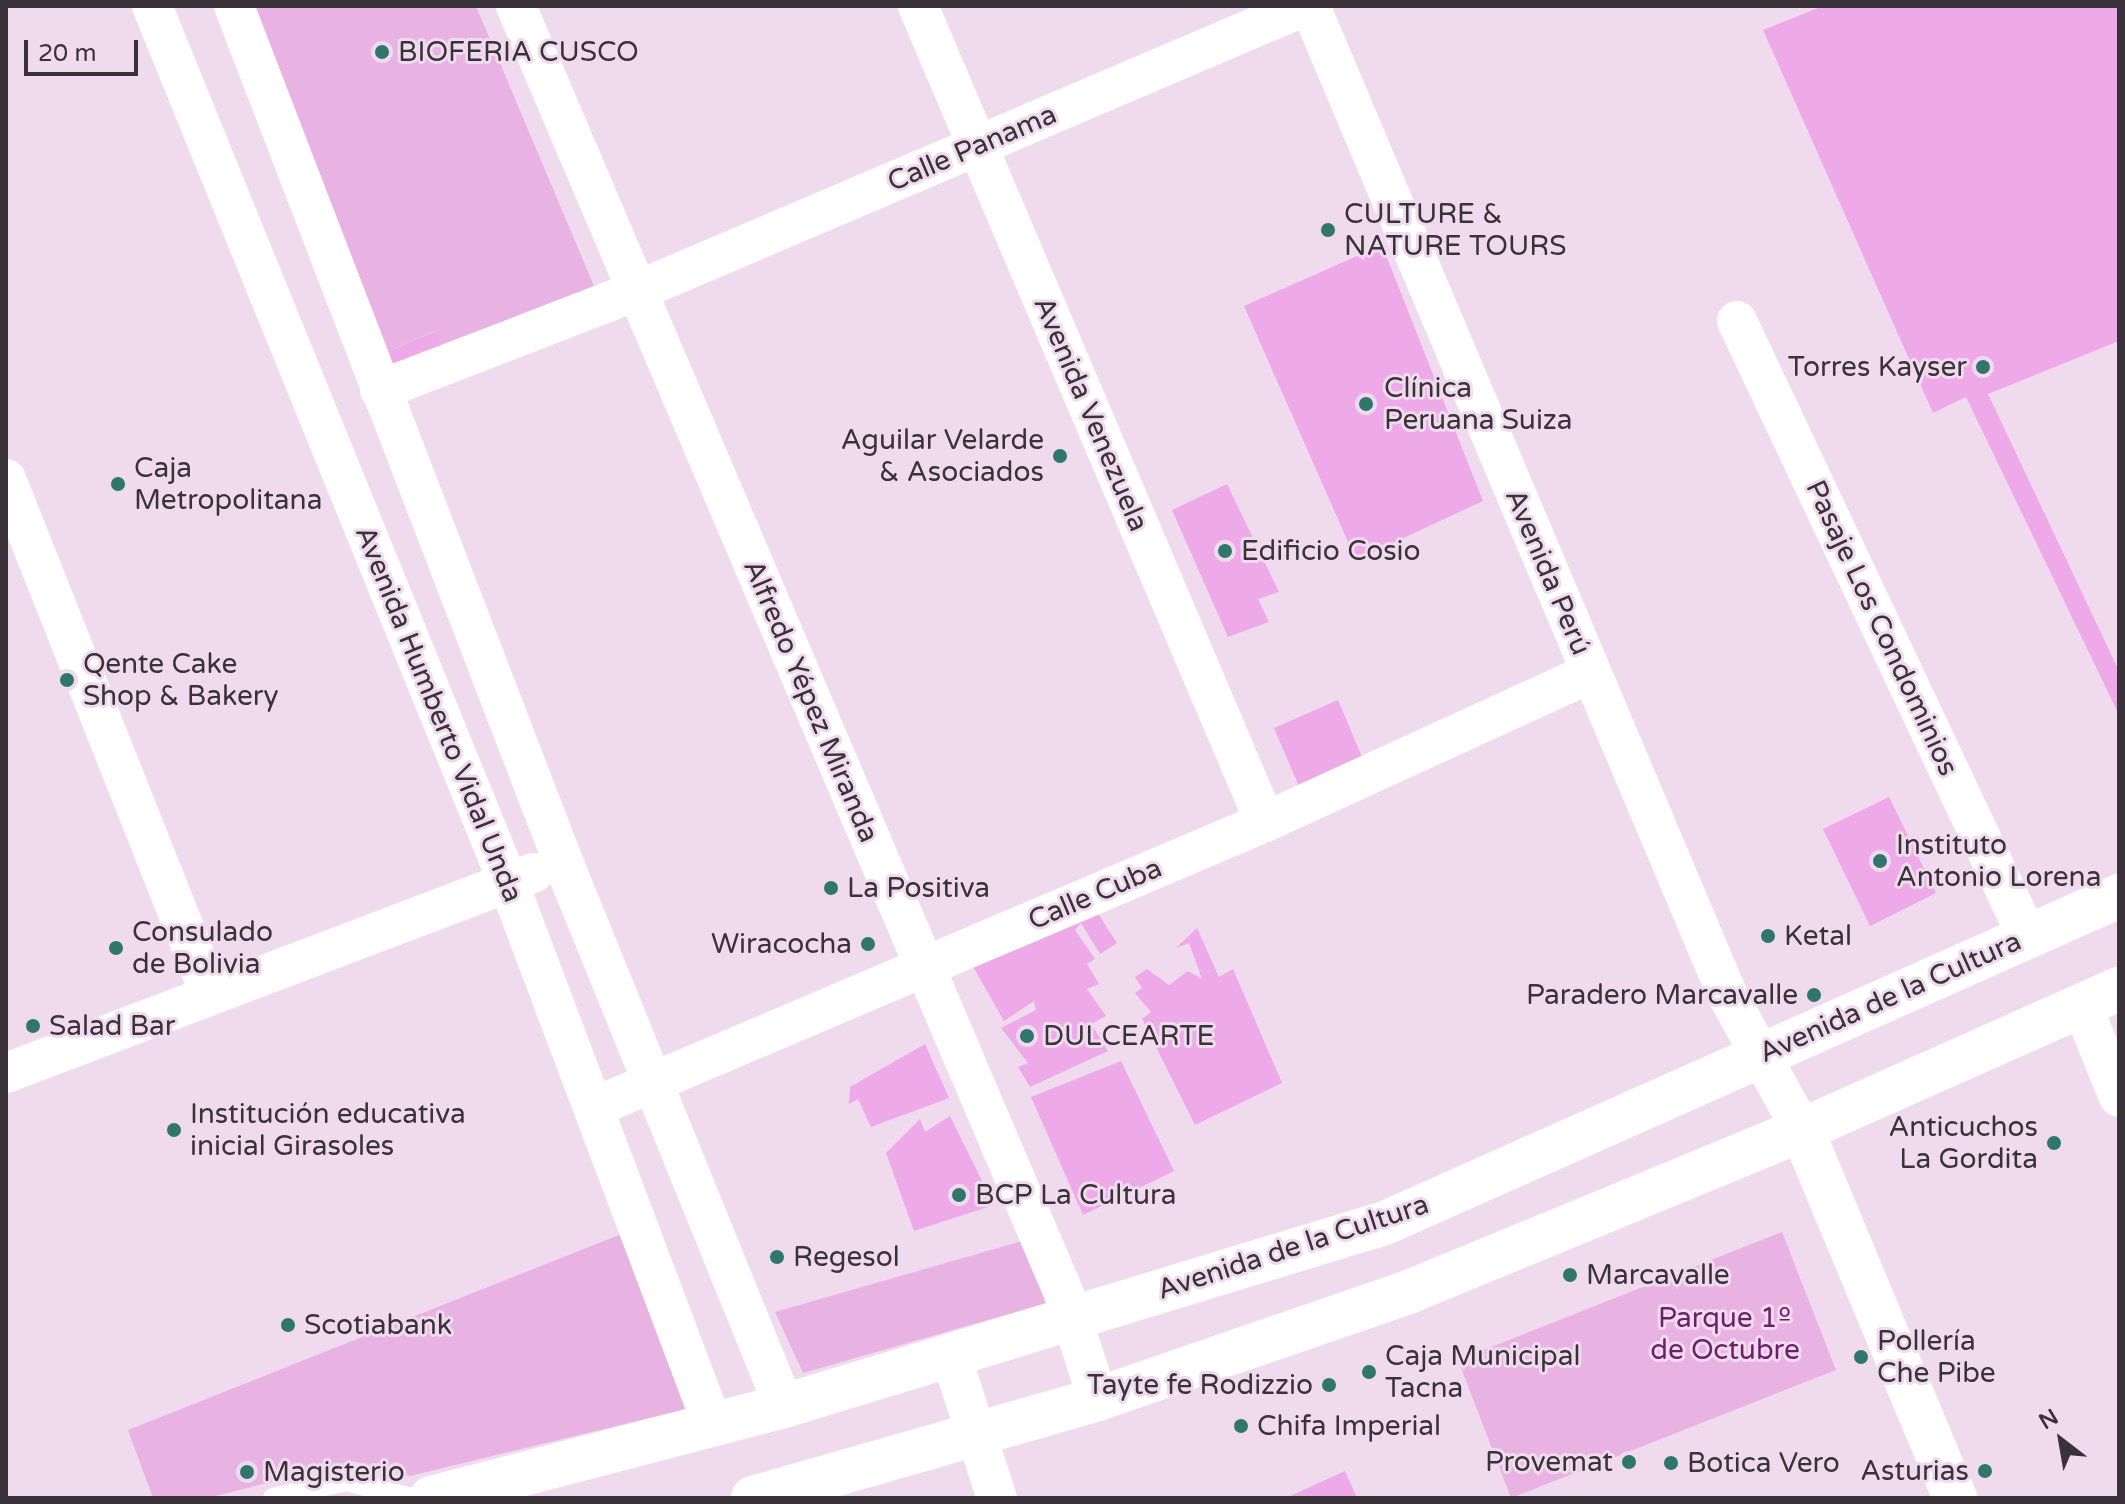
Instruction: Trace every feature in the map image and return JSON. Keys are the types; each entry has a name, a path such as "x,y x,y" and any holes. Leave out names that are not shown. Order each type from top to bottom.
{"main road":[{"name":"Avenida de la Cultura","path":"431,1498 784,1406 1385,1223 2119,896"},
{"path":"753,1498 1098,1399 1411,1291 1802,1130 2100,997"},
{"path":"1802,1130 1955,1498"}],"street":[{"name":"Avenida Humberto Vidal Unda","path":"152,6 508,882 713,1426"},
{"path":"234,6 650,1083 784,1406"},
{"name":"Alfredo Yépez Miranda","path":"516,6 1073,1318 1098,1399"},
{"name":"Avenida Venezuela","path":"918,6 1265,822"},
{"name":"Calle Panama","path":"380,390 639,290 1307,6"},
{"name":"Avenida Perú","path":"1307,6 1590,673 1758,1056 1802,1130"},
{"name":"Pasaje Los Condominios","path":"1737,321 2027,936"},
{"path":"6,479 209,991"},
{"name":"Calle Cuba","path":"595,1107 1265,822 1590,673"},
{"path":"6,1073 209,991 564,864"},
{"path":"2100,997 2119,1097"},
{"path":"951,1356 997,1498"}],"lane":[{"path":"273,1498 346,1481 412,1498"}],"green space":[{"path":"251,6 476,6 594,286 444,350 435,331 382,354"},
{"path":"629,1231 699,1406 410,1476 352,1461 208,1498 153,1498 128,1430"},
{"name":"Parque 1º de Octubre","path":"1782,1232 1836,1370 1511,1498 1458,1360"},
{"path":"1022,1241 1047,1303 803,1373 775,1312"}],"building":[{"name":"Torres Kayser","path":"1823,6 2119,6 2119,341 1988,394 2119,671 2119,715 1966,397 1933,413 1763,30"},
{"name":"Clínica Peruana Suiza","path":"1382,245 1483,501 1356,560 1244,306"},
{"path":"436,331 444,350 380,378 382,354"},
{"name":"Edificio Cosio","path":"1227,484 1279,592 1258,599 1269,622 1228,637 1172,510"},
{"path":"1338,700 1365,764 1301,791 1274,728"},
{"name":"Instituto Antonio Lorena","path":"1889,797 1936,893 1870,926 1823,829"},
{"path":"1092,904 1117,943 1100,954 1081,923 1075,930 1095,959 1087,964 1099,984 1087,989 1106,1016 1091,1024 1108,1051 1030,1087 1018,1067 1028,1063 1001,1028 1036,1010 1034,1001 1004,1021 967,956"},
{"path":"1197,928 1219,977 1233,969 1282,1083 1195,1125 1142,1019 1151,1012 1135,993 1142,988 1135,977 1147,969 1169,985 1188,971 1202,979 1189,943 1176,948"},
{"path":"925,1044 949,1098 871,1127 858,1099 849,1104 850,1087"},
{"path":"1121,1061 1174,1171 1083,1215 1031,1097"},
{"path":"950,1116 994,1205 914,1231 886,1153 920,1119 925,1132"},
{"path":"1345,1471 1357,1498 1286,1498"}],"place":[{"name":"BIOFERIA CUSCO","path":"382,52"},
{"name":"CULTURE & NATURE TOURS","path":"1328,230"},
{"name":"Torres Kayser","path":"1983,367"},
{"name":"Clínica Peruana Suiza","path":"1366,404"},
{"name":"Aguilar Velarde & Asociados","path":"1060,456"},
{"name":"Caja Metropolitana","path":"118,484"},
{"name":"Edificio Cosio","path":"1225,551"},
{"name":"Qente Cake Shop & Bakery","path":"67,680"},
{"name":"Instituto Antonio Lorena","path":"1880,861"},
{"name":"La Positiva","path":"831,888"},
{"name":"Ketal","path":"1768,936"},
{"name":"Wiracocha","path":"868,944"},
{"name":"Consulado de Bolivia","path":"116,948"},
{"name":"Paradero Marcavalle","path":"1814,995"},
{"name":"Salad Bar","path":"33,1026"},
{"name":"DULCEARTE","path":"1027,1036"},
{"name":"Institución educativa inicial Girasoles","path":"174,1130"},
{"name":"Anticuchos La Gordita","path":"2054,1143"},
{"name":"BCP La Cultura","path":"959,1195"},
{"name":"Regesol","path":"777,1257"},
{"name":"Marcavalle","path":"1570,1275"},
{"name":"Scotiabank","path":"288,1325"},
{"name":"Pollería Che Pibe","path":"1861,1357"},
{"name":"Caja Municipal Tacna","path":"1369,1372"},
{"name":"Tayte fe Rodizzio","path":"1329,1385"},
{"name":"Chifa Imperial","path":"1241,1426"},
{"name":"Provemat","path":"1629,1462"},
{"name":"Botica Vero","path":"1671,1463"},
{"name":"Asturias","path":"1985,1471"},
{"name":"Magisterio","path":"247,1472"}]}
